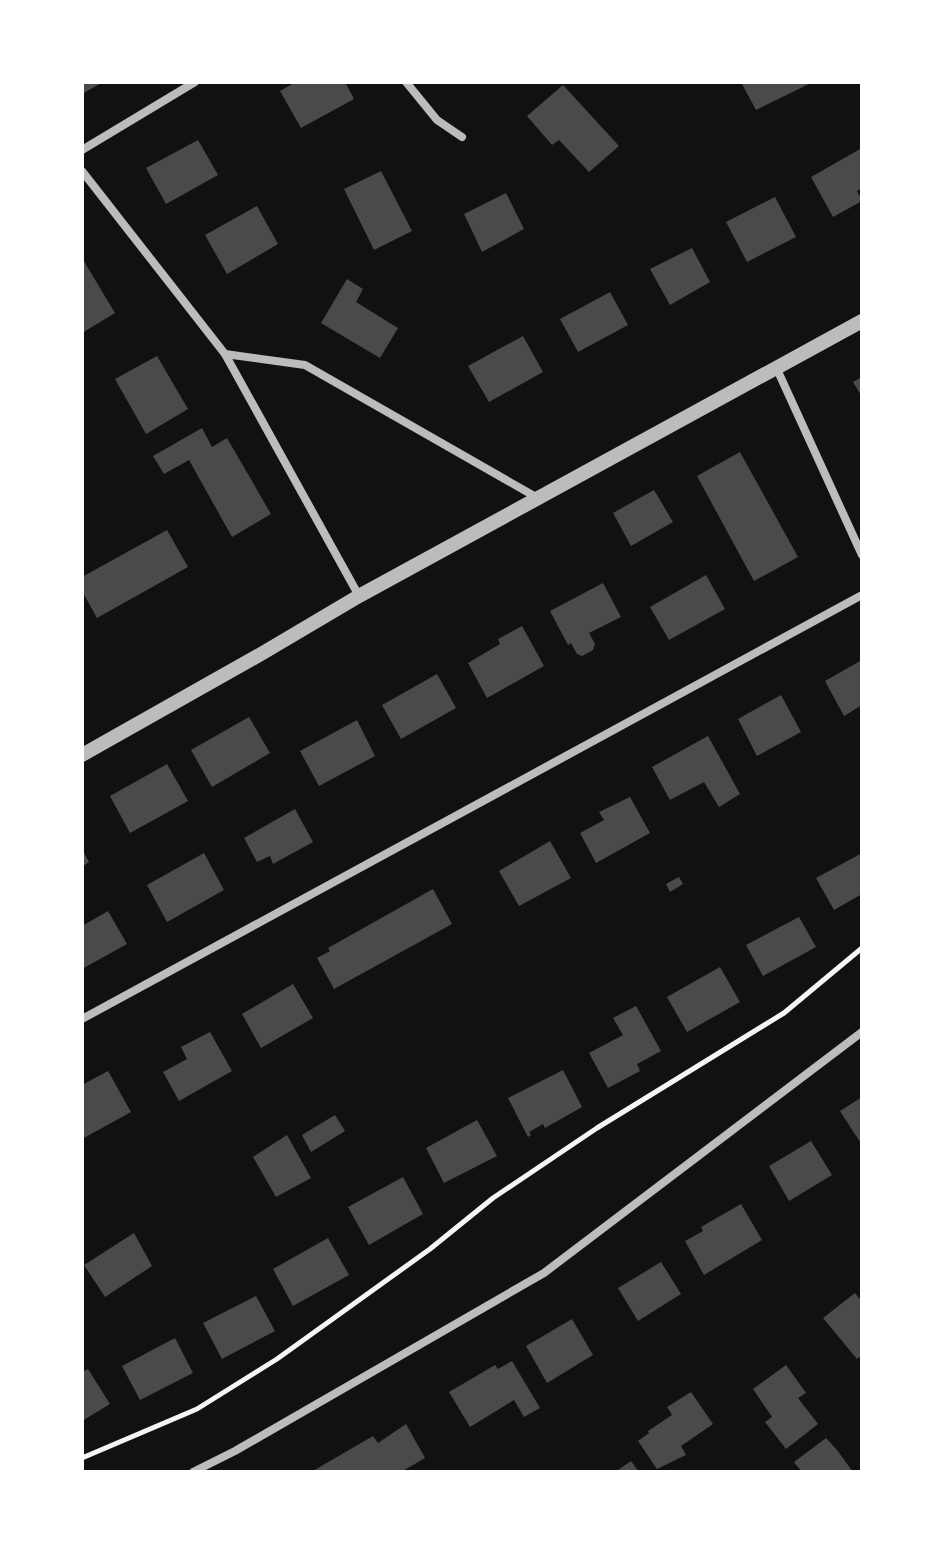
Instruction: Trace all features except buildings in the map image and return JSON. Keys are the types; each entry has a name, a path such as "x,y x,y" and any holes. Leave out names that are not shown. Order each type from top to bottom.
{"street":[{"path":"82,150 195,82"},
{"path":"406,82 437,120 462,137"},
{"path":"82,171 225,354 359,596"},
{"path":"82,755 536,497 862,321"},
{"path":"225,354 305,365 536,497"},
{"path":"776,367 862,555"},
{"path":"82,1019 862,595"},
{"path":"193,1472 235,1451 544,1273 862,1032"}],"path":[{"path":"82,1458 197,1409 277,1359 430,1249 493,1198 597,1128 784,1013 862,948"}]}
